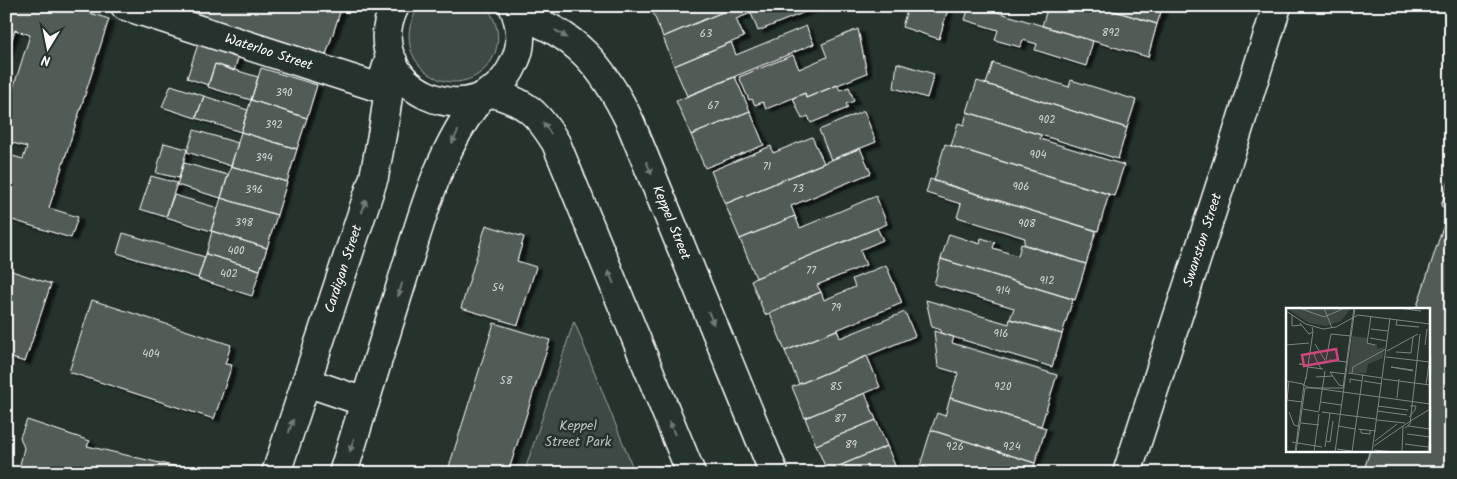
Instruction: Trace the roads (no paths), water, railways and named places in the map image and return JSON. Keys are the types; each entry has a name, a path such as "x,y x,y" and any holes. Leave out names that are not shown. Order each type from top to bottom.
{"street":[{"name":"Waterloo Street","path":"125,6 380,88 392,58"},
{"path":"396,6 390,19 388,30 392,58 404,79 420,93 440,101 461,102 485,94 521,104 534,112 543,122 556,143 691,473"},
{"name":"Swanston Street","path":"1127,473 1277,6"},
{"path":"343,473 433,184 457,132 485,94 506,77 516,59 520,38 515,10"},
{"name":"Keppel Street","path":"515,10 547,25 571,42 595,64 615,92 633,131 774,473"},
{"name":"Cardigan Street","path":"276,473 374,177 384,124 392,58"},
{"path":"306,382 365,402"}],"park label":[{"name":"Keppel Street Park","path":"578,434"}]}
